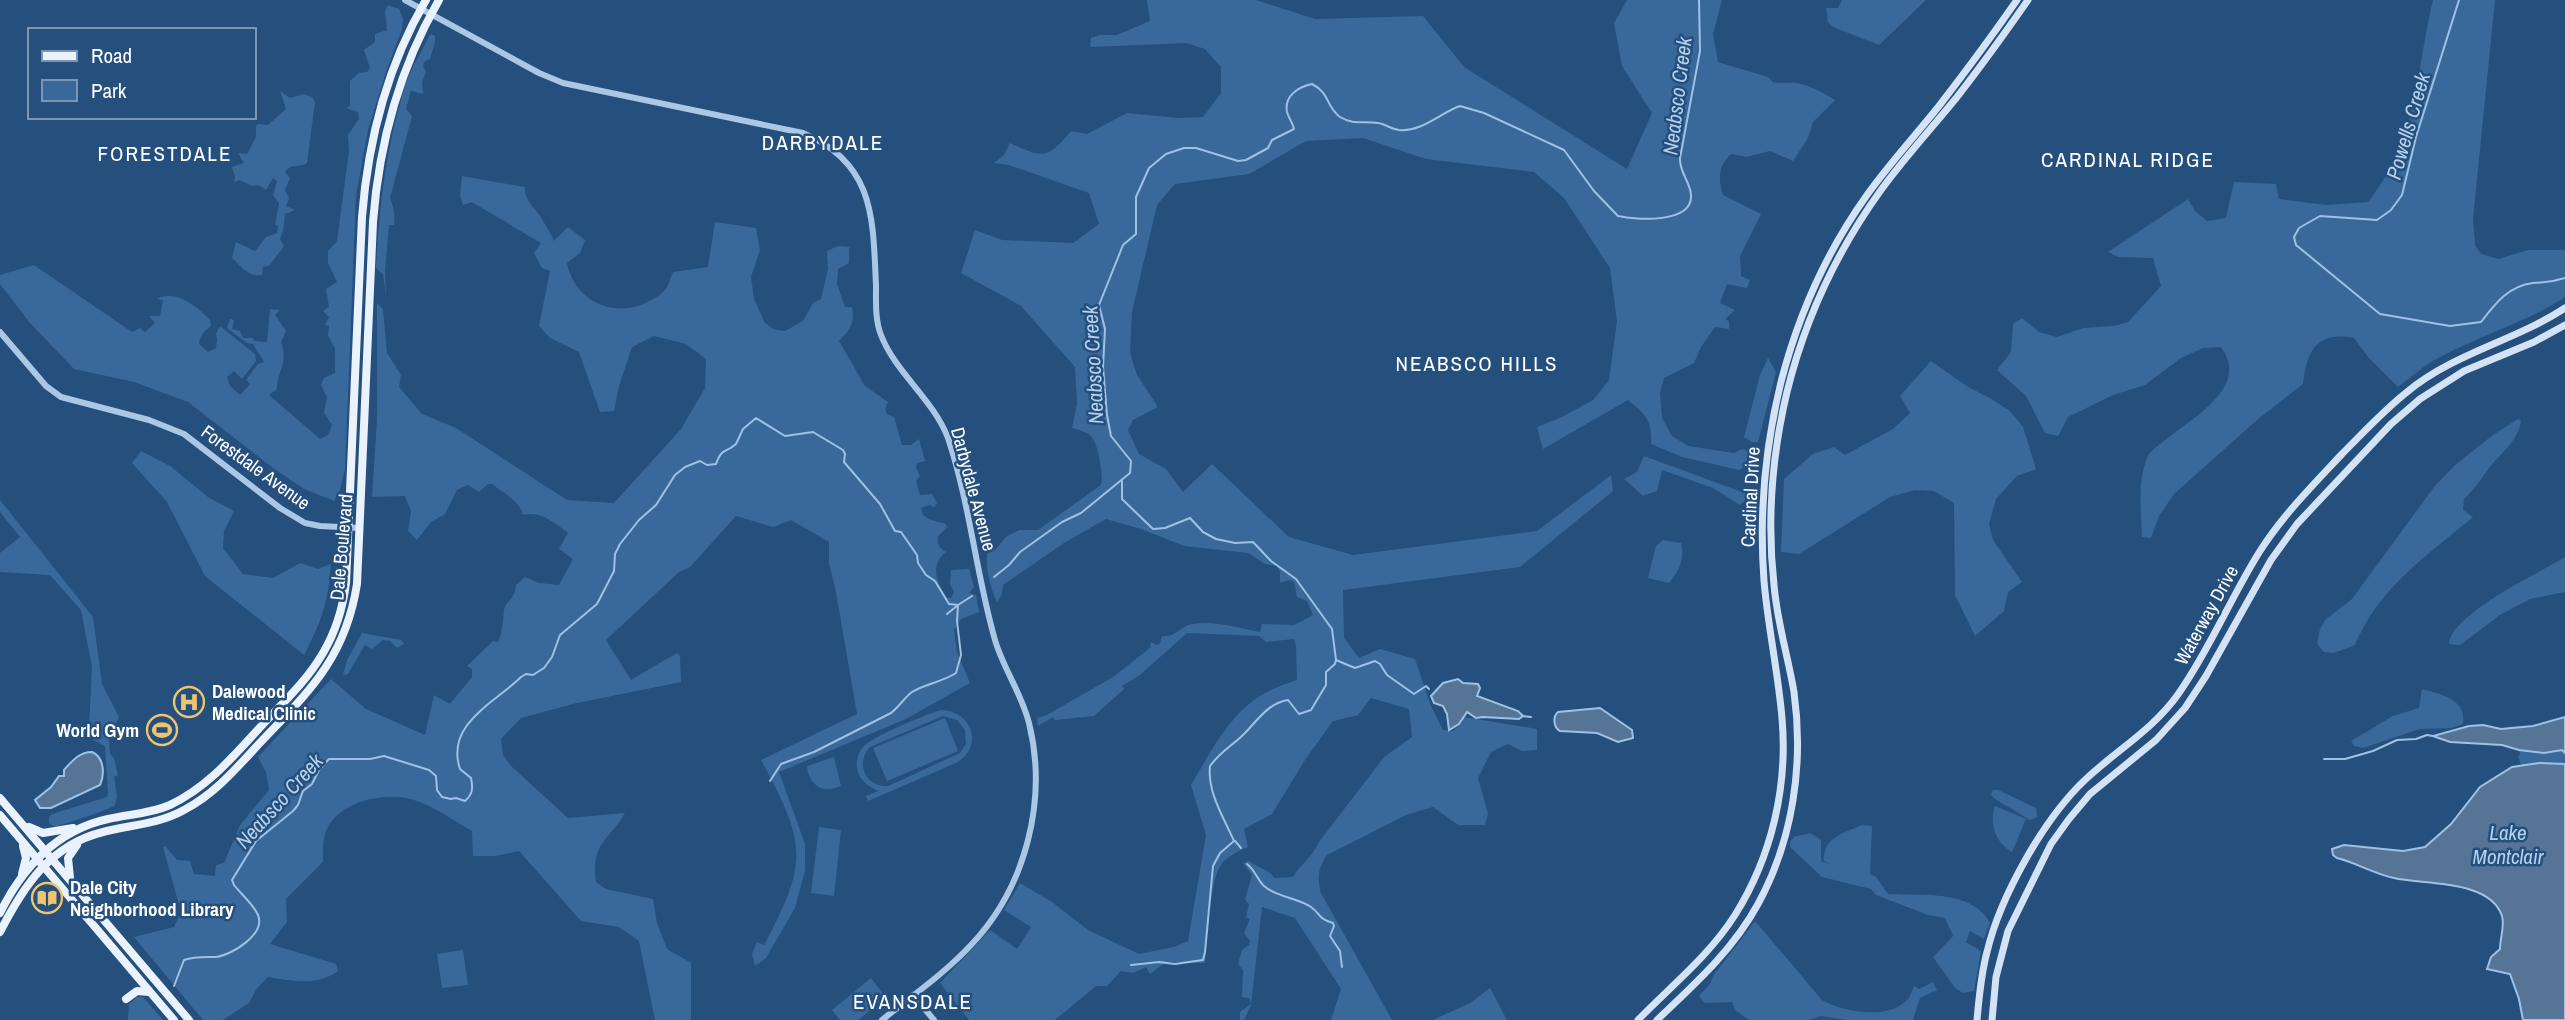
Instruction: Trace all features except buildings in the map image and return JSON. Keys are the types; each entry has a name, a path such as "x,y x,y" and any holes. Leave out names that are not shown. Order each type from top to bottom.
{"main road":[{"name":"Dale Boulevard","path":"0,913 40,862 45,851 64,837 109,819 155,811 197,790 222,768 301,685 325,650 342,607 346,583 366,178 384,94 404,43 426,0"},
{"name":"Dale Boulevard","path":"40,862 52,859 82,839 167,818 201,800 222,783 302,699 325,671 346,628 357,584 373,222 378,173 395,98 412,54 439,0"},
{"name":"Cardinal Drive","path":"1638,1020 1696,963 1735,915 1761,864 1777,811 1783,763 1783,733 1767,609 1763,503 1766,459 1776,405 1804,312 1836,244 1862,202 1956,84 2017,0"},
{"name":"Cardinal Drive","path":"1657,1020 1710,968 1743,927 1770,879 1789,819 1796,777 1797,729 1794,692 1773,584 1771,517 1774,462 1783,409 1808,326 1841,253 1874,200 1959,94 2028,0"},
{"name":"Waterway Drive","path":"1977,1020 1983,970 1991,937 2005,902 2037,839 2075,789 2144,732 2177,696 2260,553 2294,504 2375,420 2421,381 2468,354 2532,327 2565,308"},
{"name":"Waterway Drive","path":"1992,1020 1996,977 2004,942 2014,915 2051,844 2090,794 2156,740 2185,708 2271,560 2297,524 2391,424 2420,399 2465,371 2534,342 2565,325"},
{"path":"0,798 189,1020"},
{"path":"0,815 174,1020"},
{"path":"20,822 43,834 87,826"},
{"path":"20,839 26,857 24,881 39,877 54,878"},
{"path":"71,881 68,858 82,839"},
{"name":"Dale Boulevard","path":"0,932 24,881"},
{"path":"126,999 136,991 150,992"}],"street":[{"path":"405,0 431,14"},
{"name":"Darbydale Avenue","path":"431,14 539,73 563,83 803,133 835,152 851,168 863,187 872,216 877,317 881,335 931,407 948,438 995,642 1025,709 1036,772 1035,804 1028,839 1004,900 972,944 882,1020"},
{"name":"Forestdale Avenue","path":"0,332 46,386 61,397 172,428 195,441 297,519 320,526 360,528"},
{"path":"913,995 934,1020"}],"green space":[{"path":"1147,0 1256,0 1315,19 1423,16 1464,67 1627,169 1652,113 1622,66 1614,23 1627,0 1722,0 1713,34 1718,62 1768,77 1773,82 1806,86 1835,100 1813,122 1808,138 1793,161 1770,151 1746,157 1732,154 1724,162 1720,178 1723,195 1761,214 1740,256 1741,276 1750,280 1747,288 1727,284 1720,303 1735,310 1725,319 1729,321 1729,329 1715,327 1694,363 1664,378 1660,393 1662,418 1672,436 1688,446 1734,453 1742,449 1751,452 1748,465 1739,470 1682,457 1651,444 1647,419 1628,400 1543,449 1537,427 1593,400 1609,380 1617,321 1610,268 1564,198 1534,172 1426,159 1363,138 1306,141 1249,174 1175,184 1157,205 1132,312 1130,353 1137,375 1158,407 1133,420 1128,430 1139,454 1166,469 1183,492 1212,464 1289,537 1353,555 1537,531 1611,475 1613,491 1520,567 1343,590 1344,638 1359,658 1380,649 1415,659 1431,706 1443,730 1453,731 1462,723 1464,717 1537,729 1537,750 1522,751 1508,744 1491,752 1478,778 1488,814 1485,825 1458,825 1433,807 1406,815 1327,855 1322,864 1319,878 1321,893 1392,1020 1331,1020 1341,989 1295,918 1262,907 1251,1005 1244,1020 1240,1020 1240,1012 1251,1004 1249,998 1242,997 1243,970 1238,964 1242,950 1250,941 1244,933 1250,919 1246,918 1249,904 1245,900 1252,875 1243,863 1249,861 1274,878 1293,877 1384,757 1412,737 1409,709 1371,698 1358,715 1333,721 1272,814 1244,829 1248,847 1230,856 1221,865 1211,897 1205,963 1166,962 1150,974 1146,967 1133,973 1121,971 1107,986 1096,986 1055,1020 969,1020 940,983 990,930 1017,949 1031,927 1004,910 1020,883 1052,902 1088,930 1139,954 1174,947 1188,941 1206,835 1191,785 1224,731 1245,708 1271,690 1297,680 1294,639 1266,642 1259,636 1187,633 1140,675 1122,686 1124,689 1094,716 1055,720 1053,717 1038,726 1037,718 1047,715 1113,677 1150,648 1151,642 1157,645 1162,636 1171,635 1188,625 1218,624 1260,632 1262,624 1294,625 1313,615 1307,601 1297,597 1294,582 1289,580 1280,583 1277,566 1265,564 1248,553 1184,546 1106,519 1064,543 1003,585 997,602 990,585 987,554 995,550 1006,537 1019,530 1038,530 1101,485 1101,469 1093,439 1072,428 1077,404 1075,367 1021,306 961,273 975,230 1002,240 1073,243 1099,224 1089,193 1009,165 994,163 1004,155 1010,143 1030,152 1044,154 1056,147 1071,131 1087,134 1127,113 1178,118 1203,117 1221,93 1221,67 1205,49 1186,43 1090,47 1091,38 1117,35 1150,21"},
{"path":"1842,0 1926,0 1879,45 1833,27 1828,22 1826,8 1838,8"},
{"path":"2433,0 2495,0 2473,219 2475,245 2481,254 2499,259 2528,250 2565,250 2565,297 2533,315 2449,352 2398,387 2368,357 2354,338 2341,337 2322,341 2307,362 2303,384 2257,420 2174,494 2159,516 2151,538 2142,537 2141,485 2148,456 2202,412 2223,389 2229,376 2228,362 2221,347 2203,348 2181,358 2145,385 2113,395 2068,417 2058,436 2045,433 2026,396 1997,370 2011,352 2013,324 2022,318 2039,332 2057,337 2083,328 2114,326 2128,322 2161,286 2153,258 2118,257 2108,252 2188,199 2195,211 2207,221 2226,218 2234,182 2276,184 2279,199 2326,205 2368,202 2385,178 2406,130"},
{"path":"388,5 399,9 403,19 402,29 368,130 356,196 345,469 334,501 304,489 273,468 188,402 134,382 74,369 30,323 0,284 0,275 34,265 132,332 140,328 145,332 155,323 149,316 160,316 163,300 156,299 171,296 186,300 210,320 211,326 202,334 199,344 208,352 216,348 216,334 220,326 255,354 256,361 242,379 234,371 227,377 230,386 240,395 250,384 246,380 258,364 264,362 253,344 247,343 227,328 230,319 234,320 232,329 240,331 243,338 267,342 270,309 280,310 275,315 286,331 281,342 284,356 277,389 269,395 320,439 328,435 332,425 324,413 327,397 321,385 324,378 335,373 335,348 328,336 329,326 325,325 329,317 323,311 329,307 326,289 337,282 328,263 328,251 337,241 349,151 348,135 359,119 358,112 346,108 350,106 350,81 370,68 364,50 375,42 375,34 387,30 385,11"},
{"path":"430,34 435,36 435,42 430,59 425,61 423,66 426,72 422,82 423,94 411,91 406,109 412,116 390,198 394,225 389,225 386,297 383,274 376,268 385,174 406,83"},
{"path":"280,91 290,98 304,94 312,97 315,102 307,163 285,172 290,178 285,190 289,198 286,206 295,210 285,214 280,239 284,246 270,265 263,267 262,275 253,275 232,258 236,242 255,251 266,237 277,233 278,226 275,225 279,203 273,195 277,181 273,178 266,190 240,180 234,182 232,167 244,163 238,153 247,154 256,137 256,126 268,125 286,109"},
{"path":"462,176 525,187 528,200 554,241 568,227 585,240 580,253 567,263 581,292 606,306 635,307 665,290 673,272 708,267 715,222 756,228 760,250 751,277 754,299 765,323 773,329 785,331 803,321 813,303 821,299 828,269 827,251 838,246 849,247 849,263 838,269 837,284 845,307 852,307 853,318 849,330 839,341 865,386 888,402 885,409 887,414 894,417 902,445 911,445 919,439 925,461 917,463 920,476 916,481 920,495 932,494 937,503 934,507 929,505 921,508 923,515 946,524 947,528 938,536 939,546 946,552 938,563 936,575 947,598 951,598 954,592 950,584 951,570 969,569 974,587 969,593 976,595 979,612 961,619 954,630 957,652 970,683 906,719 779,772 805,844 805,871 795,908 766,958 755,966 752,954 757,942 764,945 789,892 795,871 796,852 794,833 787,812 761,760 857,714 829,564 829,542 791,520 773,527 736,516 690,567 679,572 606,640 631,680 677,653 680,656 681,682 577,703 521,718 501,739 503,755 511,766 568,818 625,813 598,850 596,882 606,889 653,899 657,923 667,949 691,963 691,1020 655,1020 639,941 619,927 581,921 519,851 496,856 473,856 472,831 414,800 390,797 353,805 333,819 324,837 323,862 286,899 287,922 270,944 336,964 338,971 314,981 268,977 257,988 249,1003 223,1020 203,1020 134,937 174,927 181,912 163,847 177,860 190,861 194,874 215,876 216,865 224,863 240,825 269,790 266,772 258,757 331,679 366,709 425,735 434,695 450,704 472,677 472,669 467,666 493,641 498,642 504,610 516,585 525,577 539,583 559,585 573,559 559,549 568,533 541,516 523,515 515,501 492,484 479,492 468,485 457,490 445,514 431,522 417,540 408,531 411,511 405,496 372,497 377,420 377,303 383,309 387,353 401,375 399,387 422,414 456,428 567,500 614,503 681,429 705,388 706,359 686,344 654,336 632,347 614,411 600,412 579,352 550,338 539,326 550,271 542,268 534,253 541,243 472,202 463,205 460,196"},
{"path":"1768,358 1776,372 1758,442 1752,442 1744,437 1760,375"},
{"path":"1931,361 1968,387 2010,411 2023,427 2036,469 2017,476 1996,499 1989,524 1993,540 2022,582 2008,592 2004,611 1975,636 1955,595 1954,503 1934,491 1915,490 1890,497 1799,554 1781,552 1784,479 1813,454 1834,447 1845,455 1893,429 1910,413 1900,396"},
{"path":"2518,419 2521,421 2513,441 2464,499 2463,510 2473,517 2391,589 2365,624 2355,645 2334,653 2324,652 2317,644 2320,629 2326,619 2352,599 2434,487 2454,466"},
{"path":"141,451 170,466 208,497 234,511 224,531 223,548 243,574 273,578 300,563 318,569 331,564 323,611 304,655 205,576 167,502 132,463"},
{"path":"1644,456 1750,495 1740,505 1713,488 1662,470 1657,491 1643,496 1624,479 1637,472"},
{"path":"0,500 93,617 102,684 119,717 109,739 110,754 114,758 118,775 114,777 117,796 115,805 57,826 49,823 52,814 107,797 108,793 105,746 93,740 93,732 89,727 92,667 81,610 50,575 0,572 0,553 20,537 0,512"},
{"path":"1663,540 1681,543 1682,549 1680,565 1669,583 1648,578 1656,546"},
{"path":"2565,557 2565,592 2530,599 2500,615 2460,645 2449,644 2453,632 2480,608"},
{"path":"362,633 401,640 404,644 397,648 390,641 383,640 372,649 365,645 348,674 343,675 347,660"},
{"path":"2422,689 2457,703 2463,716 2463,724 2451,728 2420,729 2363,748 2354,746 2351,741 2393,716 2419,708"},
{"path":"942,710 961,717 971,731 972,740 965,756 956,763 868,801 866,796 878,791 864,782 858,772 857,760 863,747 913,720","holes":["943,716 957,720 965,730 966,744 960,753 888,786 873,783 868,778 863,760 870,747"]},
{"path":"945,718 958,751 887,781 873,748"},
{"path":"2519,750 2562,750 2565,753 2565,764 2521,765"},
{"path":"834,757 841,786 828,789 818,786 811,779 807,766"},
{"path":"1993,790 2036,808 2037,817 2030,820 1995,799 1991,795"},
{"path":"1995,806 2026,819 2012,852 2001,843 1995,832"},
{"path":"1862,825 1872,826 1870,874 1876,877 1888,894 1959,899 1982,912 1990,923 1984,939 1970,931 1966,942 1981,951 1974,991 1963,993 1955,988 1933,957 1953,936 1945,918 1928,915 1876,895 1871,889 1822,877 1790,847 1794,837 1810,833 1821,840 1821,861 1831,865 1824,861 1824,853 1830,842"},
{"path":"819,827 841,830 834,896 811,893"},
{"path":"1755,921 1822,1000 1841,1008 1865,1012 1888,1011 1906,1001 1914,986 1919,989 1933,982 1937,990 1920,998 1913,1020 1847,1020 1821,1016 1809,1020 1749,1020 1735,1010 1732,1002 1705,1003 1699,996"},
{"path":"463,950 468,985 442,988 437,954"},
{"path":"871,978 886,998 858,1020 840,1020 832,1010"},
{"path":"1490,988 1507,1020 1433,1020 1470,1003"},
{"path":"137,997 143,997 163,1020 128,1020 129,1004"}],"water":[{"path":"1458,679 1463,683 1478,684 1480,688 1477,696 1518,711 1523,716 1519,719 1476,718 1467,712 1459,724 1449,730 1443,706 1434,703 1431,696 1443,683"},
{"path":"1600,708 1632,730 1633,738 1618,742 1597,733 1560,731 1555,725 1554,719 1558,712"},
{"path":"2565,717 2565,753 2562,750 2544,753 2502,745 2450,742 2433,736 2469,726 2483,725 2501,729 2533,726"},
{"path":"92,752 99,758 102,766 100,785 51,808 40,808 35,800 51,787 59,776 64,776 64,770 76,758"},
{"name":"Lake Montclair","path":"2539,763 2565,764 2565,1020 2523,1020 2510,974 2487,969 2491,957 2500,949 2503,924 2495,904 2484,895 2454,886 2387,876 2337,858 2332,849 2344,845 2403,851 2425,847 2451,824 2480,787 2512,767"}],"waterway":[{"name":"Neabsco Creek","path":"994,577 1020,552 1062,522 1081,513 1130,473 1131,461 1111,436 1107,415 1103,367 1105,329 1099,305 1123,245 1136,234 1136,197 1149,168 1166,154 1184,148 1196,148 1238,161 1246,160 1268,148 1272,140 1294,129 1287,112 1288,101 1297,90 1312,84 1322,92 1340,117 1354,122 1373,122 1393,129 1415,128 1460,106 1484,113 1564,150 1594,191 1618,216 1650,219 1674,215 1689,204 1691,195 1680,158 1700,51 1699,0"},
{"name":"Powells Creek","path":"2459,0 2416,137 2402,195 2391,210 2377,220 2320,216 2299,228 2294,237 2296,245 2380,314 2450,326 2481,322 2497,303 2516,288 2565,278"},
{"name":"Neabsco Creek","path":"174,986 184,960 223,955 246,942 257,929 258,915 232,880 256,841 293,811 303,791 312,784 329,759 370,759 384,756 429,770 436,776 437,790 442,797 465,801 471,793 472,782 460,769 457,753 466,727 521,677 526,674 533,675 544,668 552,657 560,635 597,604 614,571 615,554 620,544 639,520 656,505 675,475 700,461 707,465 716,464 722,453 736,444 743,429 756,418 785,436 813,432 843,450 844,462 880,504 895,531 901,532 917,555 918,563 926,575 935,581 949,604 958,605 972,596"},
{"path":"1122,481 1122,499 1153,529 1165,528 1190,518 1203,532 1216,539 1235,543 1253,542 1271,561 1296,579 1332,629 1336,660 1355,668 1375,661 1387,675 1414,694 1426,686 1429,689"},
{"path":"770,781 781,764 814,752 891,713 912,692 956,673 961,655 958,605 947,614"},
{"path":"1131,965 1203,960 1213,866 1220,853 1234,841 1214,795 1210,766 1263,713 1275,705 1288,700 1299,714 1311,710 1326,685 1326,672 1336,660"},
{"path":"1522,716 1531,717"},
{"path":"2324,759 2345,759 2397,740 2433,736"},
{"path":"1235,841 1241,848"},
{"path":"1247,864 1269,890 1306,904 1322,918 1333,923 1330,936 1340,951 1342,967"}],"place":[{"name":"Dalewood Medical Clinic","path":"189,702"},
{"name":"World Gym","path":"162,730"},
{"name":"Dale City Neighborhood Library","path":"47,898"}],"district":[{"name":"DARBYDALE","path":"823,142"},
{"name":"FORESTDALE","path":"165,153"},
{"name":"CARDINAL RIDGE","path":"2128,159"},
{"name":"NEABSCO HILLS","path":"1477,363"},
{"name":"EVANSDALE","path":"913,1001"}]}
